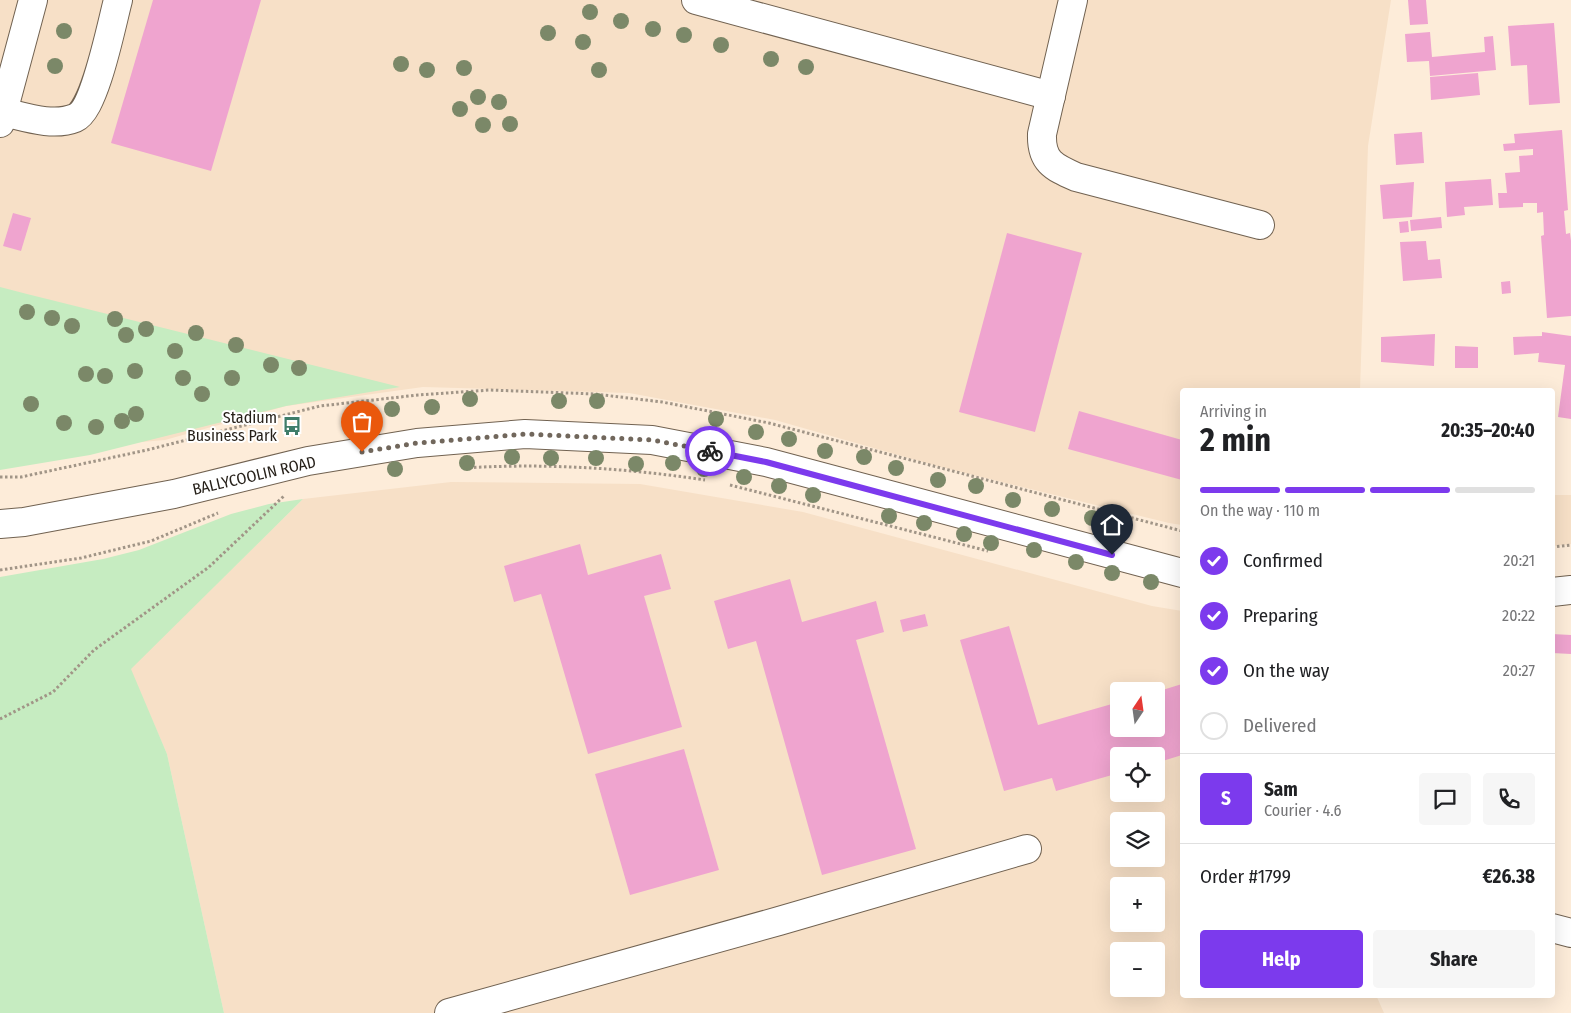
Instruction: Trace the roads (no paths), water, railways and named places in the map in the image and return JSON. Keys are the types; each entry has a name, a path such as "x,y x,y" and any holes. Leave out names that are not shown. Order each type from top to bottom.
{"street":[{"path":"33,0 8,64 2,117 58,121 77,118 86,109 96,86 118,0"},
{"path":"696,0 1052,96"},
{"path":"1073,0 1042,134 1042,145 1048,160 1058,169 1076,178 1260,225"},
{"name":"BALLYCOOLIN ROAD","path":"0,524 24,522 174,494 308,461 417,443 525,434 652,440 766,462 1180,572"},
{"path":"1555,592 1571,590"},
{"path":"449,1013 779,921 1027,849"},
{"path":"1555,929 1571,933"}],"place":[{"name":"Stadium Business Park","path":"292,426"}]}
